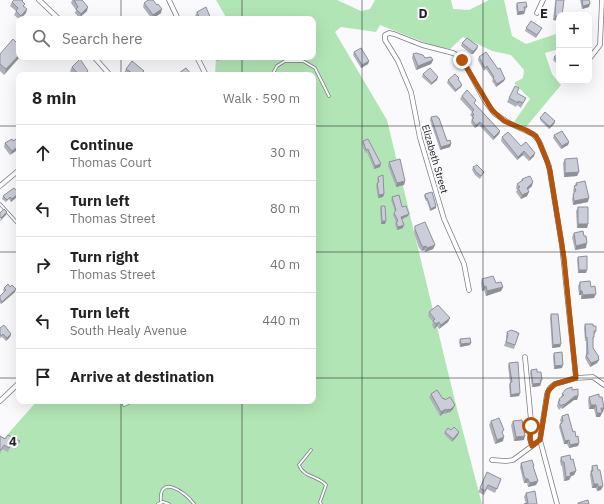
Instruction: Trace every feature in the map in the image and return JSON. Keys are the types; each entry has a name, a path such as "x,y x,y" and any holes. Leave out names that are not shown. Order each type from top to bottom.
{"street":[{"path":"39,0 56,16"},
{"path":"169,0 177,16"},
{"path":"537,13 543,0"},
{"path":"592,55 600,45 602,0"},
{"name":"Elizabeth Street","path":"469,290 464,264 444,219 420,138 411,92 398,61 385,40 386,34 394,34 422,45 453,53 460,57 485,101 492,110 504,121 533,134 539,141 550,171 562,246 576,378"},
{"path":"97,60 107,72"},
{"path":"198,60 204,72"},
{"path":"0,186 16,173"},
{"path":"525,357 531,421 530,439 532,446"},
{"path":"557,504 540,440 548,391 555,384 576,378 593,377 604,385"},
{"path":"0,401 16,386"},
{"path":"492,460 513,460 540,440"}],"lane":[{"path":"274,72 277,66 285,61 303,61 315,68 329,96"},
{"path":"0,204 16,222"},
{"path":"311,450 299,465 307,474 322,480 326,485 320,502 321,504"},
{"path":"168,504 163,502 159,503 160,496 164,488 174,488 182,492 194,504"}],"green space":[{"path":"216,0 337,0 361,11 370,9 375,0 451,0 453,9 469,10 489,0 504,0 512,36 526,44 556,34 556,50 545,53 552,74 556,79 556,84 561,85 526,127 514,122 530,99 514,83 523,78 524,70 511,55 492,51 463,37 450,49 436,47 380,25 376,32 341,27 335,32 387,120 456,405 482,504 0,504 0,443 34,404 316,404 316,72 215,72 216,60 316,60 316,16 225,16"}],"building":[{"path":"14,0 23,0 22,1 25,4 23,6 27,9 21,16 16,11 18,8 12,2"},
{"path":"74,0 82,0 88,7 81,14 76,9 78,7"},
{"path":"148,0 153,0 162,9 153,15 144,3"},
{"path":"556,0 564,0 562,12 556,12 555,16"},
{"path":"582,0 589,0 590,4 583,6"},
{"path":"526,2 527,7 524,7 525,11 518,12 517,3"},
{"path":"206,7 210,16 199,16 197,12"},
{"path":"531,21 542,28 537,35 526,28"},
{"path":"467,38 478,46 474,51 462,43"},
{"path":"13,39 16,42 16,58 6,69 0,64 0,54"},
{"path":"361,48 369,61 362,65 354,52"},
{"path":"486,52 498,69 500,68 505,79 497,84 487,66 485,68 479,57"},
{"path":"416,53 423,55 425,58 431,57 433,60 418,66 413,54"},
{"path":"81,60 88,71 76,72 72,67"},
{"path":"132,61 144,71 130,72 126,69"},
{"path":"186,68 189,72 180,72"},
{"path":"430,68 438,77 432,83 423,74"},
{"path":"455,74 459,78 458,79 462,85 456,90 448,80"},
{"path":"515,86 519,88 517,93 526,98 523,103 518,101 518,103 509,98"},
{"path":"467,90 476,100 474,103 500,131 494,137 480,122 476,125 472,120 474,118 472,116 474,115 472,112 474,110 462,96"},
{"path":"545,112 555,121 550,127 540,118"},
{"path":"437,116 447,141 450,140 451,144 441,147 431,117"},
{"path":"562,131 569,142 562,146 554,135"},
{"path":"508,132 521,146 526,142 535,153 530,158 524,151 518,157 502,137"},
{"path":"12,139 13,141 16,139 16,148 12,151 5,143"},
{"path":"368,139 381,164 375,166 368,149 366,150 363,141"},
{"path":"577,158 579,172 565,173 565,159"},
{"path":"400,159 405,181 397,183 389,162"},
{"path":"477,165 484,172 481,176 473,167"},
{"path":"383,175 384,194 379,195 377,183 379,182 378,177"},
{"path":"530,176 533,182 527,188 529,192 522,195 518,188 520,187 517,184 523,180 522,179"},
{"path":"585,181 589,198 574,201 573,194 576,191 574,186 577,185 576,183"},
{"path":"14,188 16,190 16,196 12,199 10,197 7,200 3,196"},
{"path":"432,192 436,206 431,209 425,194"},
{"path":"399,195 402,207 406,206 409,214 401,217 404,225 398,227 396,222 398,221 394,213 396,210 392,197"},
{"path":"381,206 385,206 386,221 382,221"},
{"path":"578,207 588,207 588,224 578,224"},
{"path":"4,209 7,212 1,218 0,213"},
{"path":"425,222 435,245 427,248 426,246 423,247 421,244 415,229 415,226"},
{"path":"583,231 584,236 586,236 587,243 576,246 574,233"},
{"path":"587,256 587,270 579,270 578,257"},
{"path":"493,276 496,283 501,282 503,287 487,291 486,286 484,287 482,279"},
{"path":"590,281 591,287 595,286 596,294 583,295 582,291 580,291 580,282"},
{"path":"8,284 10,287 12,285 16,289 2,302 0,296 6,290 4,288"},
{"path":"438,305 450,318 441,325 439,322 436,324 433,321 435,319 429,312"},
{"path":"551,314 558,314 561,344 553,345"},
{"path":"585,324 593,324 593,326 596,326 596,331 594,331 593,337 593,348 599,357 599,360 591,363 586,355 588,354"},
{"path":"4,325 11,334 7,338 3,334 1,336 0,334 0,328"},
{"path":"511,330 519,333 515,345 506,342 508,335 507,332"},
{"path":"470,338 471,343 461,344 460,339"},
{"path":"562,352 563,365 555,366 554,353"},
{"path":"518,362 520,393 511,395 510,383 512,382 509,363"},
{"path":"537,369 537,372 541,372 542,380 540,380 541,383 533,384 531,370"},
{"path":"572,387 572,390 578,389 578,396 575,396 561,406 558,402 560,401 559,399 564,395 562,394 566,389"},
{"path":"437,390 443,399 444,398 445,400 450,397 455,405 450,410 446,409 441,412 431,394"},
{"path":"599,394 599,397 602,397 604,408 601,408 602,413 597,413 596,405 591,405 589,397"},
{"path":"568,414 573,432 575,431 576,437 578,436 579,443 570,445 569,440 565,441 560,424 563,421 562,416"},
{"path":"499,418 504,430 502,432 504,437 497,440 491,421"},
{"path":"522,420 525,436 516,437 513,421"},
{"path":"454,427 459,432 453,439 445,432 448,428 451,430"},
{"path":"8,435 20,441 17,445 12,442 9,448 4,445 0,450 0,436 5,439"},
{"path":"570,455 571,460 573,459 576,471 570,473 571,476 566,477 564,462 562,462 561,457"},
{"path":"532,460 538,481 530,483 524,476 521,463"},
{"path":"597,465 598,470 600,470 603,486 598,487 598,484 594,484 591,471 593,471 592,466"},
{"path":"487,472 501,479 497,489 488,485 485,491 480,488"},
{"path":"535,491 537,504 524,504 528,503 526,493"},
{"path":"588,500 589,504 578,504 578,503"}],"route":[{"path":"462,60 485,101 492,110 509,124 526,130 536,136 550,171 565,268 576,378 555,384 548,391 540,440 532,446 530,439 531,426"}]}
